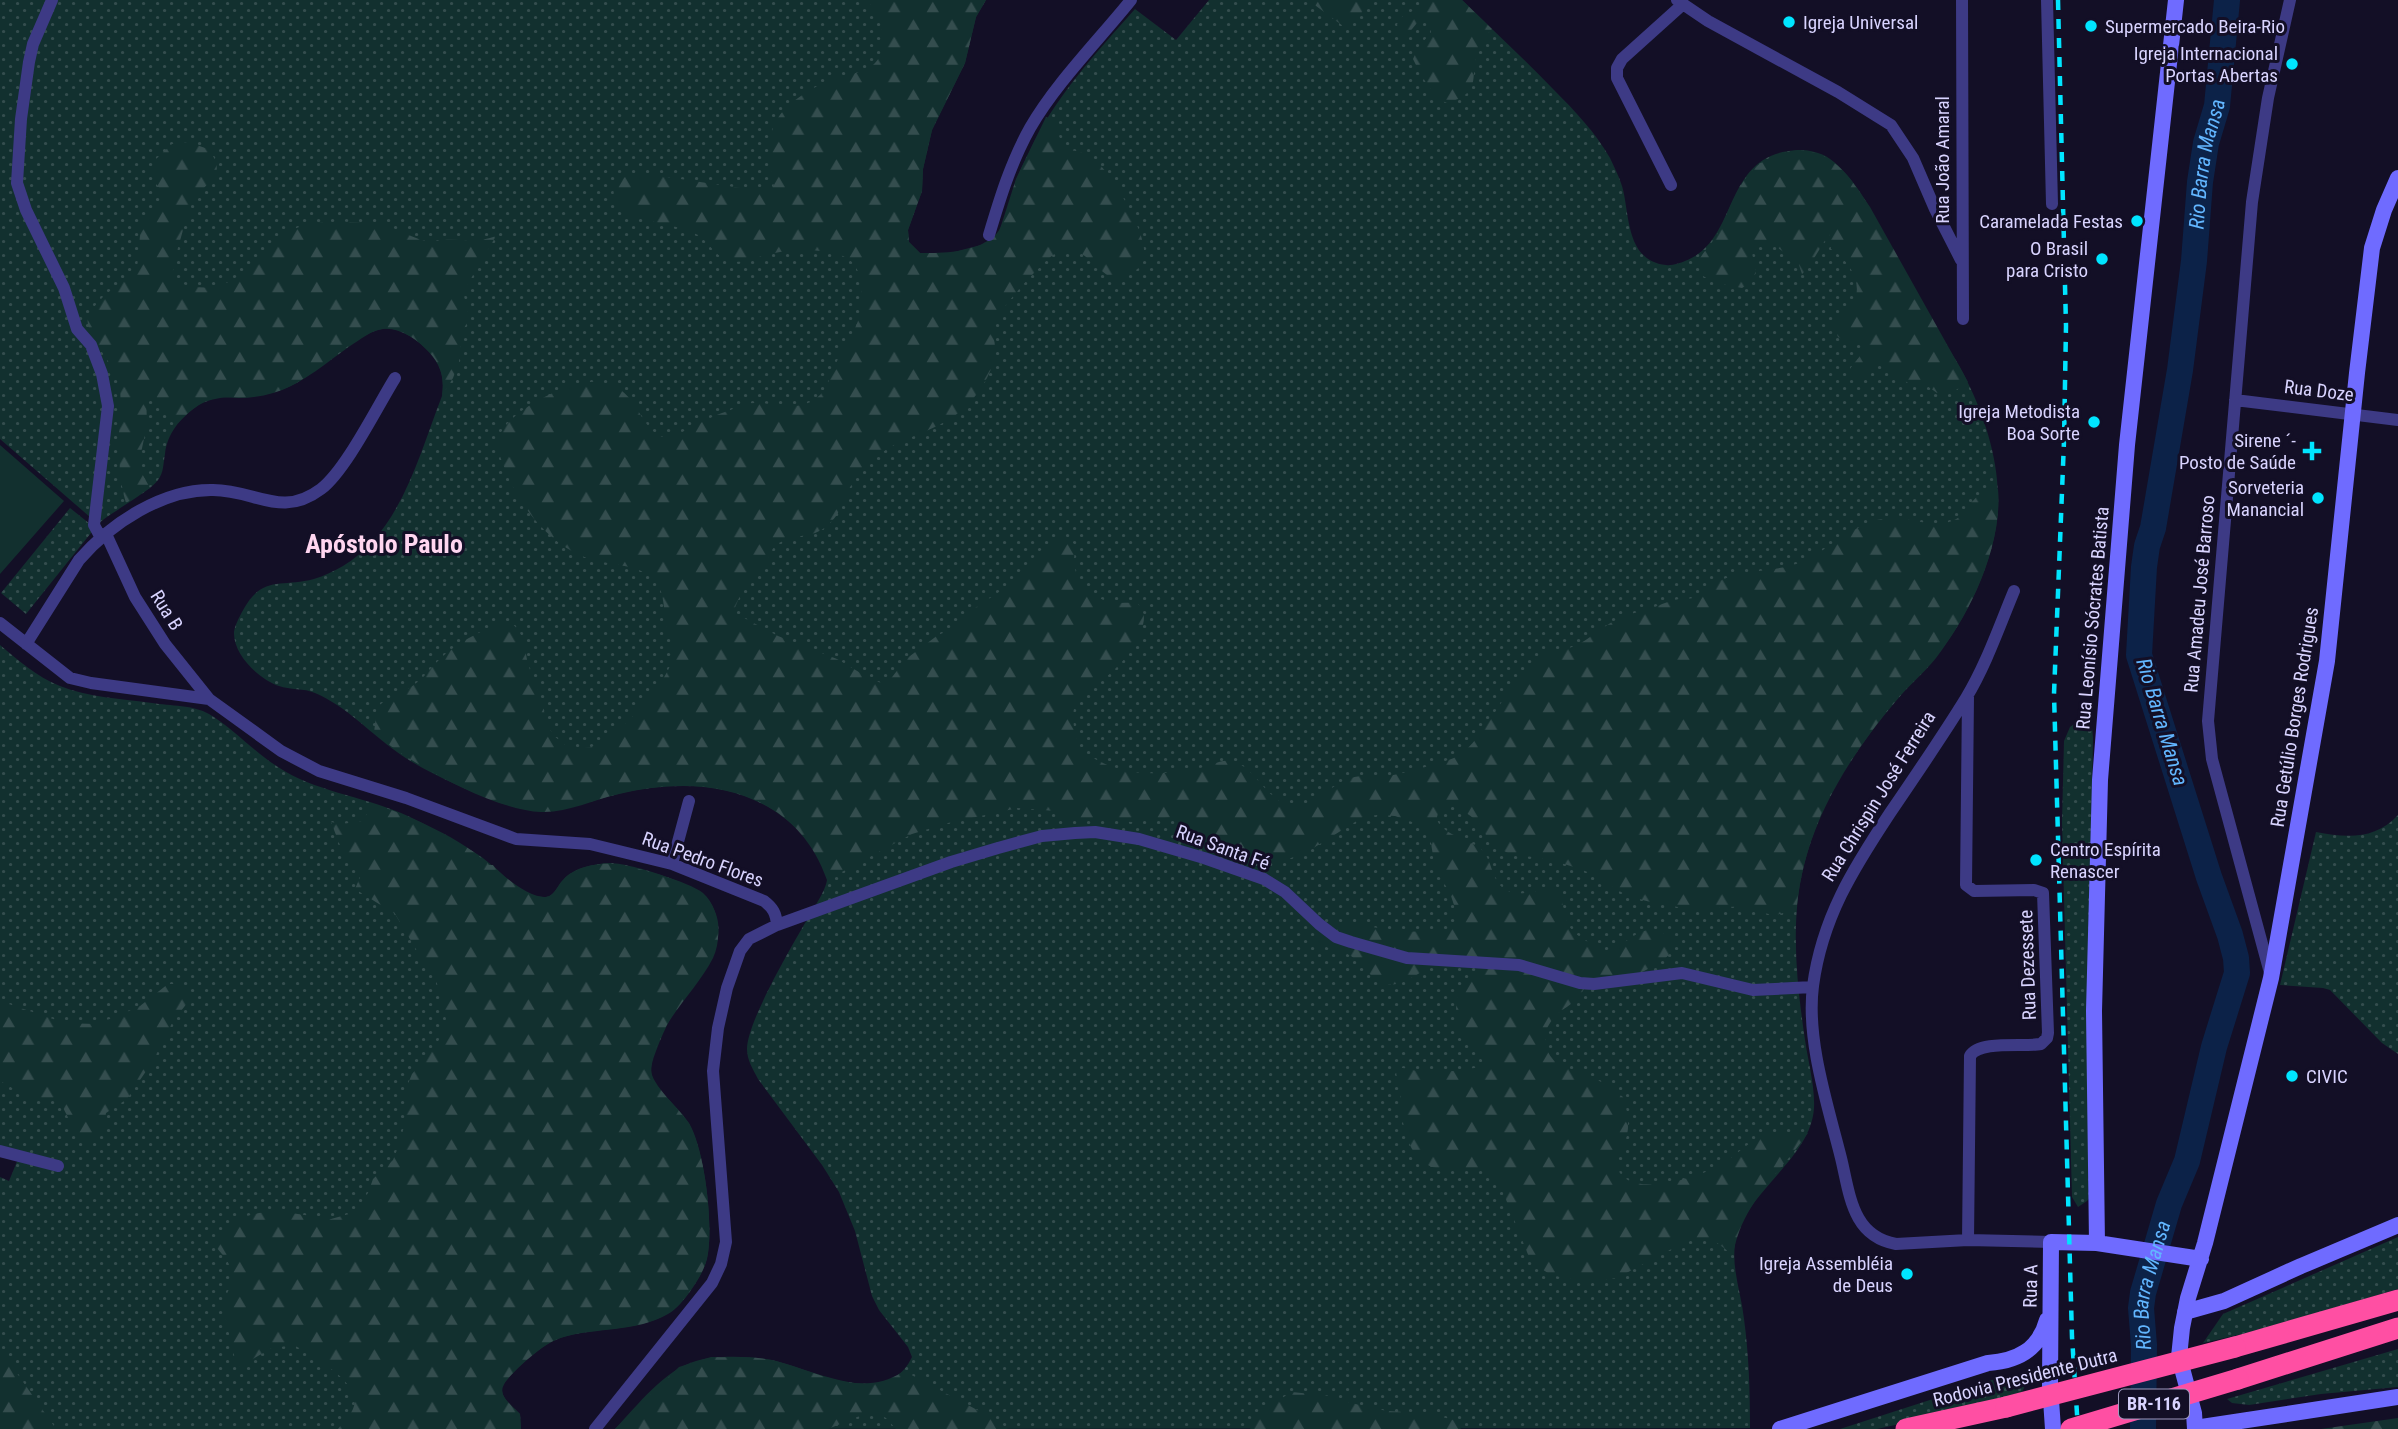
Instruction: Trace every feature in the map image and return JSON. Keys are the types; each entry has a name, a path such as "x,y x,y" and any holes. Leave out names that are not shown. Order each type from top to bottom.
{"highway":[{"name":"Rodovia Presidente Dutra","path":"1906,1429 2006,1407 2235,1348 2398,1300"},
{"name":"BR-116","path":"2071,1429 2398,1328"},
{"path":"2238,1379 2269,1380 2398,1339"}],"street":[{"name":"Rua B","path":"52,0 33,44 29,62 21,119 17,183 26,210 64,288 77,329 91,345 102,374 108,406 95,530 104,536 135,597 165,644 209,699"},
{"path":"989,234 1002,192 1031,128 1047,102 1131,0"},
{"name":"Rua João Amaral","path":"1962,0 1963,319"},
{"path":"2047,0 2052,204"},
{"name":"Rua Leonísio Sócrates Batista","path":"2097,1243 2094,1011 2100,780 2127,445 2176,0"},
{"name":"Rua Amadeu José Barroso","path":"2271,978 2212,759 2208,721 2252,202 2268,98 2290,0"},
{"path":"1671,185 1617,78 1616,68 1679,3 1838,92 1891,125 1913,158 1961,260"},
{"name":"Rua Getúlio Borges Rodrigues","path":"2195,1429 2194,1413 2179,1357 2185,1312 2201,1259 2271,978 2327,661 2372,248 2398,178"},
{"path":"26,645 79,560 104,536 157,502 198,491 230,491 288,504 321,489 340,469 395,378"},
{"name":"Rua Doze","path":"2235,400 2398,420"},
{"name":"Rua Chrispin José Ferreira","path":"2014,591 1968,695 1841,891 1821,945 1813,988 1814,1027 1820,1072 1849,1193 1859,1220 1870,1235 1885,1242 1914,1244 1968,1240 2097,1243 2201,1259"},
{"name":"Rua Pedro Flores","path":"0,624 63,674 78,681 209,699 288,756 319,771 406,798 516,839 590,844 672,864 764,901 772,908 777,925"},
{"name":"Rua Dezessete","path":"1968,695 1966,885 1974,891 2034,890 2043,893 2048,1033 2041,1044 1984,1046 1974,1049 1970,1056 1968,1240"},
{"path":"1944,731 1967,738"},
{"path":"672,864 689,801"},
{"name":"Rua Santa Fé","path":"777,925 951,862 998,848 1042,836 1095,832 1175,848 1264,879 1285,892 1319,925 1336,937 1407,958 1520,965 1580,983 1594,984 1682,973 1753,990 1813,988"},
{"path":"594,1429 705,1293 721,1264 726,1242 713,1081 718,1028 727,988 740,951 749,939 777,925"},
{"path":"0,1151 58,1166"},
{"path":"2185,1312 2224,1301 2398,1226"},
{"name":"Rua A","path":"2051,1242 2050,1385 2053,1429"},
{"path":"2007,1362 2024,1354 2040,1340 2048,1320 2050,1298"},
{"path":"1780,1429 1988,1363 2026,1360 2037,1364 2050,1385"},
{"path":"2195,1429 2398,1397"}],"green space":[{"path":"0,0 986,0 976,17 965,63 932,130 923,169 922,191 908,230 909,242 920,253 976,247 997,234 1019,172 1051,112 1077,76 1135,9 1176,40 1209,0 1462,0 1562,98 1598,139 1621,182 1636,245 1643,255 1653,262 1673,265 1703,250 1715,235 1743,181 1755,166 1773,155 1798,150 1808,151 1822,154 1834,162 1865,200 1973,394 1992,451 1997,480 1998,515 1988,559 1971,602 1936,658 1868,736 1844,773 1814,833 1801,876 1796,946 1799,994 1814,1108 1803,1141 1745,1216 1735,1243 1735,1265 1747,1346 1750,1428 615,1429 662,1380 684,1366 704,1359 733,1357 771,1360 847,1382 867,1384 885,1381 900,1373 912,1357 908,1347 879,1310 872,1296 855,1231 839,1192 758,1079 747,1053 756,1016 766,994 824,889 827,879 822,862 808,841 786,819 743,795 719,789 670,786 645,789 548,811 501,803 420,766 397,752 326,698 311,691 271,683 249,665 238,649 234,632 249,600 265,587 314,579 343,566 363,551 380,533 406,490 443,389 440,370 430,353 406,334 389,329 374,331 288,387 267,394 214,399 196,407 171,433 158,480 98,524 0,439"},
{"path":"865,0 986,0 976,17 965,63 932,130 923,169 922,191 908,230 909,242 920,253 950,253 981,245 999,232 1016,179 1046,117 1053,120 1064,149 1088,156 1099,164 1114,183 1137,226 1144,252 1143,262 1138,269 1115,279 1079,252 1062,250 1053,255 1021,287 998,316 994,330 995,349 991,370 971,401 943,423 900,442 875,458 852,484 839,511 825,528 776,545 763,567 745,587 733,612 778,636 837,659 869,678 886,685 906,659 938,635 960,626 975,608 1002,590 1040,551 1068,537 1074,545 1077,575 1086,587 1109,602 1137,603 1144,616 1135,645 1126,657 1076,704 1074,724 1083,752 1110,766 1150,773 1177,772 1225,761 1237,763 1246,768 1278,800 1287,805 1304,805 1351,778 1397,774 1458,756 1480,734 1529,665 1544,655 1575,646 1620,618 1673,600 1693,598 1720,581 1734,576 1802,562 1857,528 1877,520 1894,518 1935,523 1953,521 1979,495 1998,489 1995,533 1981,579 1971,601 1947,642 1894,702 1834,788 1810,845 1797,905 1789,911 1774,915 1747,908 1691,908 1644,900 1627,895 1580,869 1505,852 1490,841 1475,819 1457,808 1446,807 1437,816 1443,828 1480,848 1498,883 1508,891 1526,893 1555,888 1572,930 1601,951 1615,948 1639,933 1651,930 1667,935 1672,941 1670,954 1649,969 1619,982 1584,989 1576,1000 1554,1018 1545,1036 1549,1054 1559,1064 1591,1076 1623,1097 1628,1132 1616,1160 1622,1175 1632,1182 1663,1184 1721,1165 1762,1137 1808,1133 1753,1205 1737,1237 1733,1255 1716,1242 1705,1238 1681,1244 1617,1278 1586,1282 1551,1275 1531,1262 1497,1177 1477,1169 1443,1169 1431,1166 1413,1151 1404,1128 1396,1069 1443,1072 1485,1066 1479,1054 1458,1036 1456,1017 1458,998 1465,981 1480,969 1443,958 1400,983 1383,984 1351,956 1315,941 1317,932 1334,921 1404,932 1450,930 1457,927 1459,920 1450,893 1435,868 1430,837 1415,823 1395,816 1363,817 1307,852 1283,861 1264,864 1220,848 1173,817 1132,822 1071,820 1055,811 1018,808 948,823 912,834 827,880 812,849 793,825 769,807 742,795 713,788 650,788 551,812 521,809 453,783 408,758 374,733 377,707 415,684 445,654 462,642 510,622 523,640 549,727 554,736 568,746 589,747 607,739 642,707 662,680 673,654 657,583 639,570 587,558 573,552 548,534 518,496 501,459 498,442 502,431 524,409 556,392 587,382 601,382 619,389 652,430 665,437 747,404 798,406 821,394 860,314 861,281 851,261 834,253 800,250 779,252 745,261 730,261 721,257 698,235 628,213 615,203 614,190 622,178 640,173 747,189 774,187 770,143 774,126 782,112 809,91 830,80 871,67 880,56 880,23 875,10"},
{"path":"1308,0 1368,0 1358,20 1343,26"},
{"path":"1421,0 1462,0 1492,29 1478,48 1470,90 1447,103 1431,90 1413,59 1419,46 1431,33 1430,22 1421,18 1408,34 1402,35 1397,25 1408,13 1418,9"},
{"path":"188,142 208,149 217,166 213,179 192,203 184,226 173,271 182,284 205,288 223,284 238,276 277,240 292,230 311,224 346,222 381,225 427,241 476,240 496,236 463,292 468,313 461,338 459,362 442,396 440,370 430,353 411,337 388,329 372,332 361,338 285,389 252,397 212,398 198,405 178,423 171,422 165,407 146,392 147,425 139,462 140,470 150,488 126,503 119,460 121,400 118,380 90,331 88,319 103,297 137,270 141,224 144,216 162,198 162,192 153,179 154,161 172,144"},
{"path":"1800,150 1824,156 1842,170 1857,187 1968,382 1956,390 1937,393 1926,385 1908,383 1882,365 1876,366 1862,380 1850,379 1848,374 1861,354 1861,346 1858,341 1846,341 1838,337 1834,326 1854,300 1857,286 1848,264 1831,249 1829,234 1802,274 1798,262 1771,243 1757,247 1752,253 1756,273 1750,283 1742,288 1716,283 1703,276 1699,260 1718,233 1733,199 1748,176 1768,159"},
{"path":"0,445 64,501 0,574"},
{"path":"70,508 95,528 26,614 1,593"},
{"path":"0,645 36,673 71,690 203,711 292,775 416,820 474,852 514,884 535,896 547,897 566,877 577,870 611,863 665,876 703,895 717,916 719,930 716,944 704,970 669,1021 651,1068 656,1084 689,1124 704,1170 709,1209 709,1245 703,1269 686,1297 673,1310 643,1324 574,1334 558,1339 535,1353 502,1385 504,1398 520,1414 521,1429 0,1429 0,1177 9,1181 18,1159 0,1150"},
{"path":"2081,719 2092,727 2093,738 2088,1031 2090,1197 2078,1207 2072,1197 2062,822 2064,741 2070,727"},
{"path":"374,804 419,822 466,846 517,886 540,897 549,896 575,871 595,865 613,864 633,867 686,884 709,899 716,915 718,942 713,958 668,1023 651,1068 655,1081 689,1123 700,1151 709,1209 709,1245 704,1267 685,1297 668,1314 629,1327 560,1338 527,1360 505,1382 502,1392 520,1414 521,1429 338,1429 353,1409 354,1397 343,1379 312,1355 294,1345 272,1348 237,1368 222,1303 235,1278 227,1260 216,1247 217,1236 243,1217 259,1213 278,1211 331,1219 349,1214 359,1206 373,1179 393,1160 405,1123 405,1091 412,1074 437,1045 446,1019 434,972 420,956 395,914 355,889 361,875 346,861 331,822 342,824 362,821"},
{"path":"2398,815 2398,1054 2382,1043 2330,990 2280,985 2316,832 2350,836 2370,833"},
{"path":"168,984 179,984 188,990 188,1002 173,1021 153,1061 127,1099 106,1113 102,1131 97,1138 89,1142 79,1136 59,1100 32,1099 0,1081 0,1001 65,1023 94,1024 140,1006"},
{"path":"2398,1237 2398,1289 2255,1331 2203,1343 2223,1314"},
{"path":"0,1349 56,1429 0,1429"},
{"path":"2398,1349 2398,1387 2321,1394 2249,1405 2232,1403 2227,1399"},
{"path":"711,1357 772,1360 855,1383 872,1383 904,1371 1008,1429 896,1429 886,1418 876,1413 862,1415 828,1429 615,1429 679,1367"},
{"path":"1995,1379 2021,1380 2025,1386 2022,1392 1877,1429 1840,1429"},
{"path":"1292,1392 1330,1396 1387,1411 1426,1413 1454,1420 1461,1429 1250,1429 1263,1409"},
{"path":"2398,1418 2398,1429 2321,1429"}],"waterway":[{"name":"Rio Barra Mansa","path":"2143,1429 2143,1293 2169,1204 2187,1161 2214,1047 2237,973 2230,935 2139,655 2144,567 2180,370 2194,261 2200,182 2206,143 2217,106 2227,0"}],"railway":[{"path":"2058,0 2066,326 2054,694 2072,1337 2078,1429"}],"place":[{"name":"Igreja Universal","path":"1789,22"},
{"name":"Supermercado Beira-Rio","path":"2091,26"},
{"name":"Igreja Internacional Portas Abertas","path":"2292,64"},
{"name":"Caramelada Festas","path":"2137,221"},
{"name":"O Brasil para Cristo","path":"2102,259"},
{"name":"Igreja Metodista Boa Sorte","path":"2094,422"},
{"name":"Sirene ´- Posto de Saúde","path":"2312,451"},
{"name":"Sorveteria Manancial","path":"2318,498"},
{"name":"Centro Espírita Renascer","path":"2036,860"},
{"name":"CIVIC","path":"2292,1076"},
{"name":"Igreja Assembléia de Deus","path":"1907,1274"}],"district":[{"name":"Apóstolo Paulo","path":"384,544"}]}
